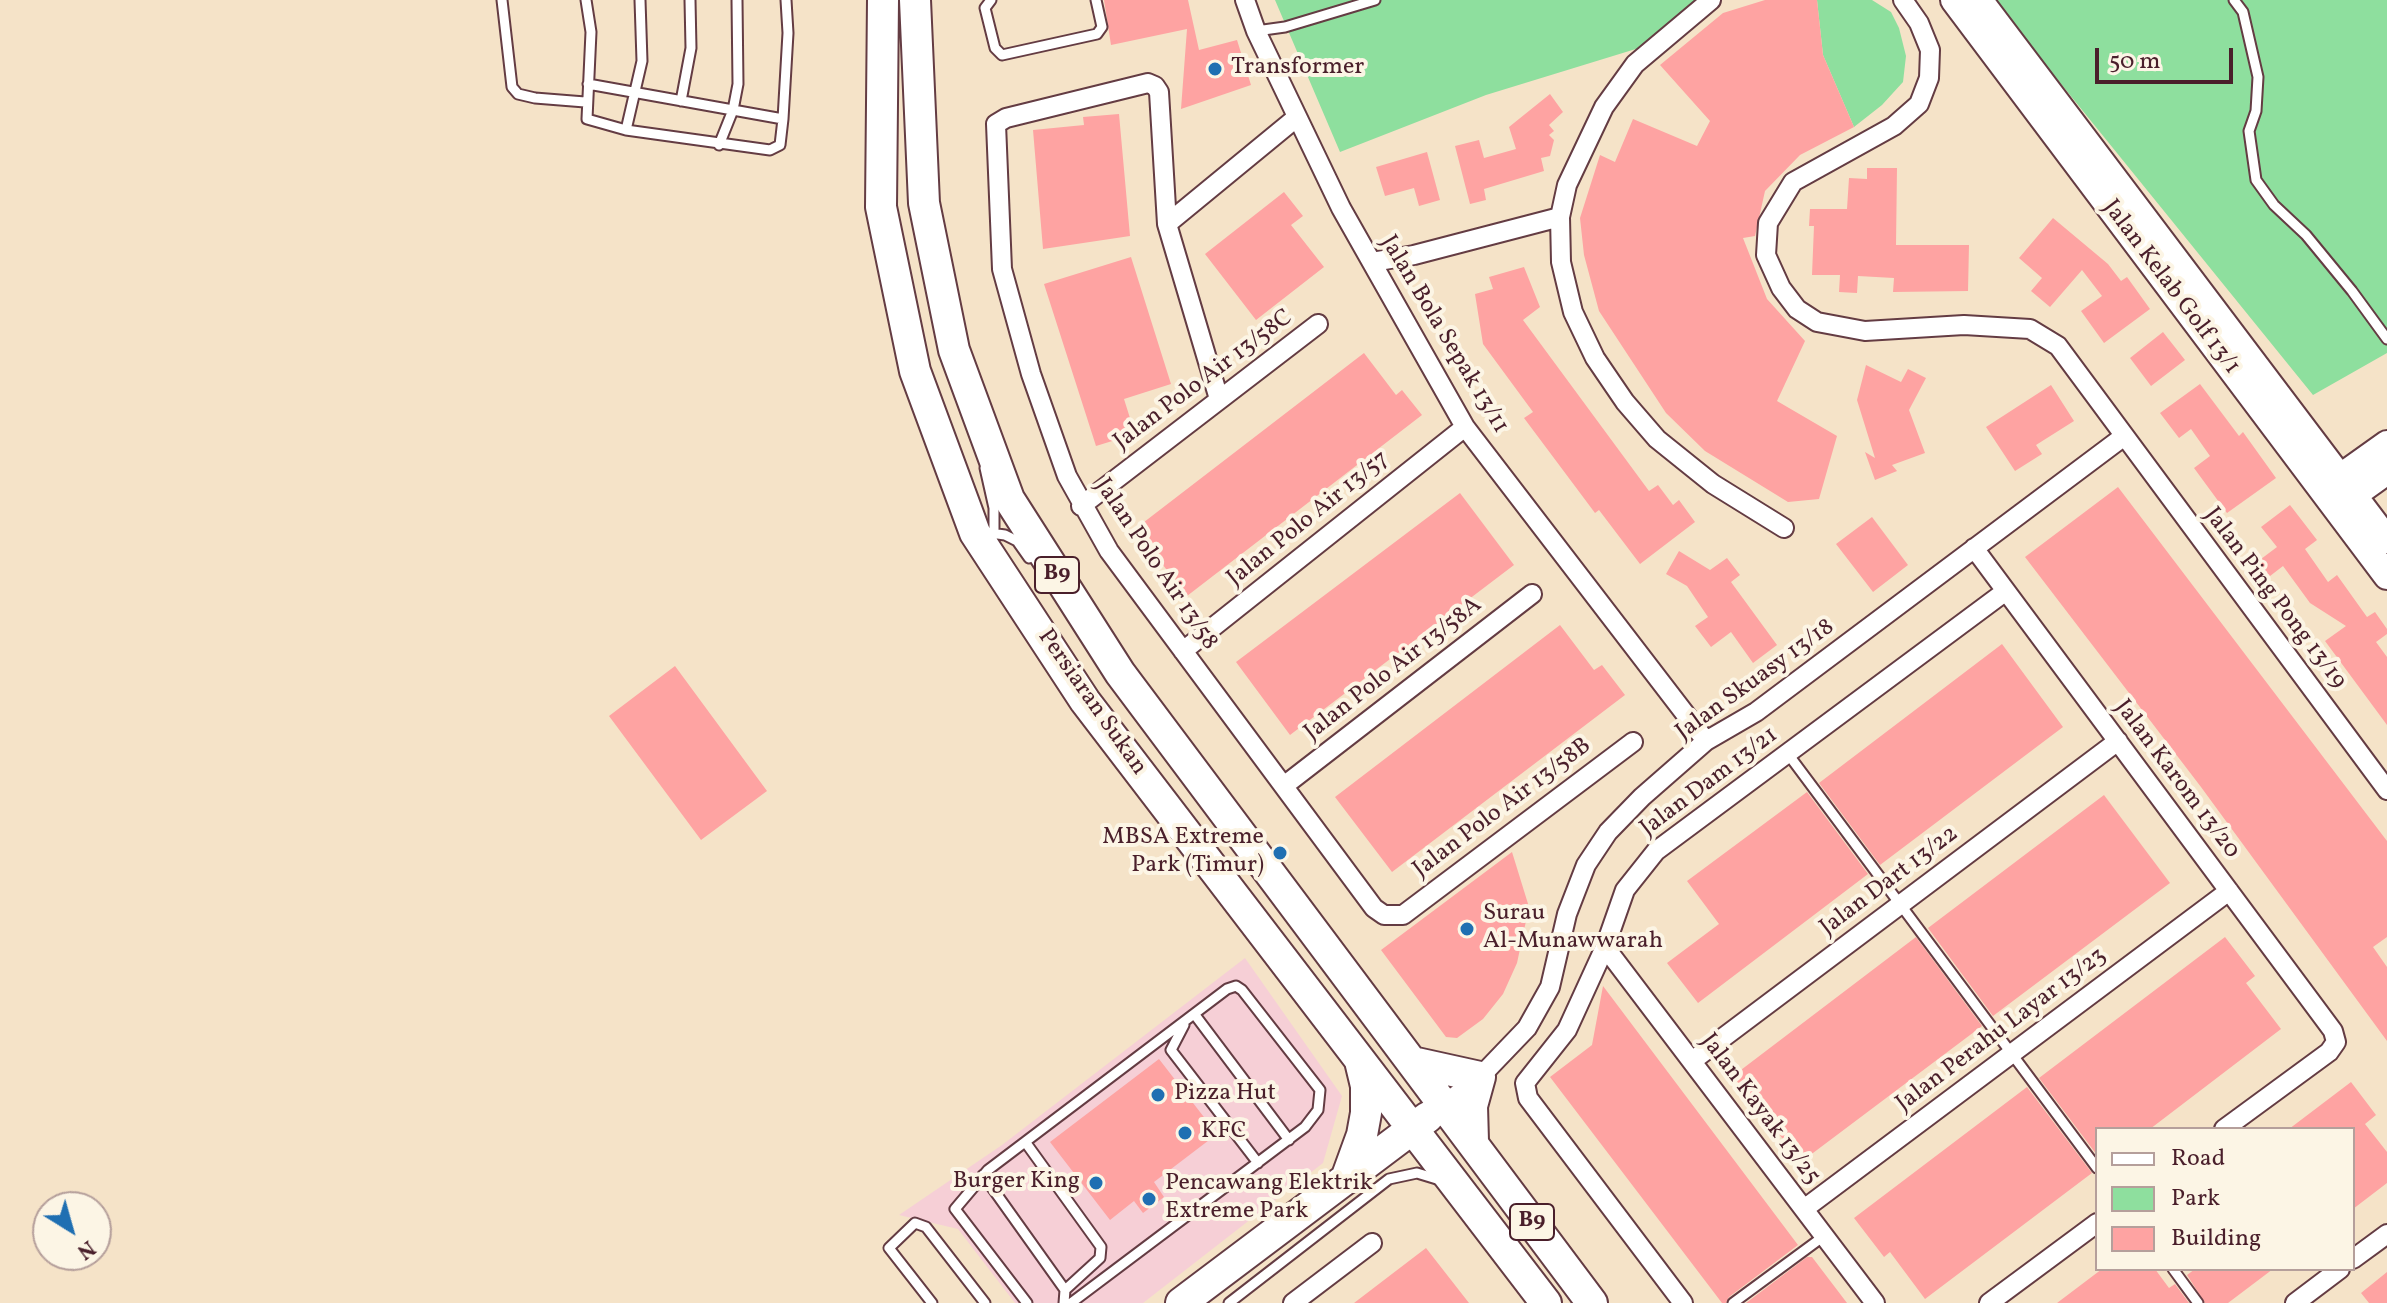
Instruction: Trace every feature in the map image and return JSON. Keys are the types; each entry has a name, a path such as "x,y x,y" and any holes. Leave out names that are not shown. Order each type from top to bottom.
{"main road":[{"name":"Persiaran Sukan","path":"915,0 924,203 954,350 1009,499 1120,673 1592,1303"},
{"path":"916,33 937,0"},
{"name":"Persiaran Sukan","path":"886,7 881,207 915,371 986,539 1085,701 1546,1303"},
{"path":"1346,1179 1362,1135 1366,1113 1366,1086 1360,1060"},
{"path":"1412,1062 1480,1077 1472,1106 1473,1141"},
{"path":"1181,1303 1445,1104"}],"street":[{"name":"Jalan Bola Sepak 13/11","path":"1245,0 1296,118 1372,262 1465,427 1706,741"},
{"path":"1711,0 1635,64 1604,107 1578,158 1560,217 1561,262 1573,312 1595,358 1625,402 1657,439 1713,484 1784,528"},
{"name":"Jalan Ping Pong 13/19","path":"1903,0 1919,23 1930,50 1929,78 1919,104 1894,126 1793,182 1768,223 1766,255 1781,288 1797,309 1817,322 1865,331 1964,325 2030,329 2058,346 2387,790"},
{"name":"Jalan Kelab Golf 13/1","path":"1954,0 2338,493 2387,576"},
{"path":"1979,0 2338,493"},
{"name":"Jalan Polo Air 13/58","path":"1167,224 1159,92 1155,86 1148,83 1006,118 996,124 1002,269 1031,374 1067,476 1081,506 1183,651 1374,908 1384,915 1403,915"},
{"path":"1219,399 1190,312 1167,224 1296,118"},
{"path":"1372,262 1414,255 1560,217"},
{"name":"Jalan Polo Air 13/58C","path":"1081,506 1318,324"},
{"name":"Jalan Polo Air 13/57","path":"1183,651 1465,427"},
{"name":"Jalan Skuasy 13/18","path":"1445,1104 1480,1077 1527,1028 1550,987 1567,914 1586,865 1608,832 1706,741 1756,712 2123,437"},
{"path":"2338,493 2387,444"},
{"path":"2338,493 2387,471"},
{"name":"Jalan Kelab Golf 13/1","path":"2338,493 2387,540"},
{"name":"Jalan Karom 13/20","path":"1974,548 2333,1031 2336,1042 2329,1052 2227,1127"},
{"name":"Jalan Dam 13/21","path":"1683,1303 1528,1098 1525,1083 1567,1030 1605,947 1625,890 1656,851 2006,591"},
{"name":"Jalan Polo Air 13/58A","path":"1285,785 1532,594"},
{"name":"Jalan Dart 13/22","path":"1692,1061 2118,741"},
{"name":"Jalan Polo Air 13/58B","path":"1403,915 1633,742"},
{"name":"Jalan Perahu Layar 13/23","path":"1804,1209 2229,891"},
{"name":"Jalan Kayak 13/25","path":"1605,947 1875,1303"},
{"path":"1989,1303 2095,1224"},
{"path":"2355,1258 2387,1234"},
{"path":"1293,1303 1372,1243"},
{"path":"2295,1303 2337,1271"}],"lane":[{"path":"502,0 512,87 518,94 535,98 585,102"},
{"path":"586,0 591,32 585,102 587,119 626,130 719,145 775,148 780,145 783,119 788,33 786,0"},
{"path":"626,130 642,61 640,0"},
{"path":"681,101 691,48 690,0"},
{"path":"719,145 733,110 738,84 740,12 737,0"},
{"path":"991,0 985,8 995,48 1002,55 1097,34 1102,27 1096,0"},
{"path":"1256,31 1285,27 1375,0"},
{"path":"2234,0 2243,12 2258,77 2256,111 2249,131 2256,180 2274,205 2306,235 2387,339"},
{"path":"588,84 783,119"},
{"path":"988,448 985,481 994,508 986,539 1017,541 1033,563"},
{"path":"1050,583 1077,605"},
{"path":"1788,754 2095,1165"},
{"path":"1027,1303 955,1209 983,1175 1227,989 1236,986 1320,1090 1318,1110 1289,1140 1071,1303"},
{"path":"1195,1015 1289,1140"},
{"path":"1186,1022 1171,1050 1258,1163"},
{"path":"1026,1143 1101,1247 1100,1258 1065,1290"},
{"path":"1229,1303 1389,1179 1405,1174 1435,1176 1464,1192"},
{"path":"983,1175 1065,1290 1064,1303"},
{"path":"932,1303 889,1248 915,1223 926,1227 985,1303"},
{"path":"1733,1303 1824,1236"},
{"path":"2174,1271 2198,1303"}],"shaded area":[{"path":"1245,958 1342,1096 1323,1163 1143,1303 1015,1303 958,1229 899,1215 1002,1145"}],"green space":[{"path":"1275,0 1703,0 1639,48 1486,95 1340,152"},
{"path":"1817,0 1872,0 1891,12 1899,28 1906,56 1903,82 1882,105 1854,127 1823,55"},
{"path":"1993,0 2387,0 2387,353 2313,395"}],"building":[{"path":"1104,0 1188,0 1199,50 1237,40 1251,85 1181,109 1187,29 1111,45"},
{"path":"1765,0 1817,0 1823,55 1854,127 1800,155 1765,191 1755,236 1743,238 1767,299 1805,341 1777,401 1837,436 1819,499 1788,502 1705,451 1666,413 1599,311 1584,255 1580,218 1600,155 1615,162 1633,119 1697,146 1710,121 1660,65 1723,13"},
{"path":"1550,94 1563,112 1549,125 1554,131 1549,135 1554,140 1550,156 1541,158 1544,171 1484,189 1486,200 1470,204 1455,146 1479,140 1484,158 1516,149 1509,127"},
{"path":"1119,114 1130,236 1043,249 1033,130 1084,125 1083,117"},
{"path":"1427,152 1440,200 1419,206 1414,188 1385,196 1376,167"},
{"path":"1867,168 1897,168 1896,245 1969,245 1968,291 1893,292 1894,278 1858,276 1857,293 1839,292 1840,275 1812,275 1814,226 1809,226 1810,209 1847,209 1849,178 1867,179"},
{"path":"1284,192 1303,216 1291,225 1324,267 1256,320 1205,254"},
{"path":"2053,218 2108,264 2121,281 2127,277 2150,309 2104,343 2081,311 2102,296 2082,270 2050,307 2031,291 2042,278 2019,258"},
{"path":"1131,257 1171,384 1124,399 1135,434 1096,446 1044,284"},
{"path":"1524,267 1540,307 1523,320 1649,491 1658,485 1673,505 1679,500 1695,522 1640,564 1599,510 1595,513 1524,418 1533,412 1483,344 1475,294 1493,289 1489,277"},
{"path":"2163,332 2185,360 2151,386 2130,358"},
{"path":"1364,353 1396,395 1402,390 1422,415 1187,596 1135,529"},
{"path":"1866,365 1901,382 1908,369 1926,378 1909,410 1925,453 1892,465 1897,471 1875,480 1865,452 1875,458 1857,400"},
{"path":"2200,384 2239,436 2243,432 2276,478 2227,513 2194,468 2210,456 2191,429 2179,438 2160,413"},
{"path":"2051,385 2074,421 2036,445 2042,454 2015,471 1986,427"},
{"path":"2118,487 2387,841 2387,937 2373,947 2387,967 2387,1041 2201,787 2025,557"},
{"path":"1460,493 1514,565 1290,735 1236,662"},
{"path":"2290,505 2317,540 2305,549 2328,582 2337,575 2367,617 2375,612 2387,629 2387,634 2376,642 2387,657 2387,725 2325,641 2346,626 2310,603 2283,566 2261,583 2249,568 2277,547 2261,527"},
{"path":"1872,517 1908,565 1873,592 1836,544"},
{"path":"1679,551 1710,570 1727,558 1740,575 1731,582 1777,645 1753,663 1731,632 1711,647 1695,626 1708,617 1687,586 1666,574"},
{"path":"1560,625 1594,670 1602,665 1625,695 1392,872 1335,797"},
{"path":"2002,644 2063,727 1880,865 1819,783"},
{"path":"675,666 767,791 701,840 609,716"},
{"path":"1807,792 1868,874 1698,1003 1667,963 1719,924 1687,881"},
{"path":"2104,795 2170,883 1993,1016 1928,928"},
{"name":"Surau Al-Munawwarah","path":"1512,852 1529,907 1517,963 1503,994 1483,1019 1457,1038 1446,1037 1381,950"},
{"path":"1916,937 1982,1026 1801,1162 1733,1076"},
{"path":"2225,937 2255,976 2246,983 2281,1029 2153,1127 2095,1127 2095,1152 2039,1078"},
{"path":"1603,986 1798,1245 1729,1297 1726,1303 1722,1303 1550,1077 1592,1045"},
{"path":"1159,1059 1217,1134 1154,1182 1164,1197 1143,1213 1134,1201 1110,1220 1050,1142"},
{"path":"2351,1082 2376,1115 2365,1124 2387,1152 2387,1183 2355,1207 2355,1127 2292,1127"},
{"path":"2027,1087 2092,1173 1925,1299 1890,1252 1884,1257 1854,1218"},
{"path":"1426,1248 1469,1303 1354,1303 1388,1277"},
{"path":"1807,1257 1812,1257 1847,1303 1746,1303"},
{"path":"2099,1271 2156,1271 2169,1288 2175,1284 2189,1303 2057,1303"},
{"path":"2192,1271 2270,1271 2228,1303 2205,1303 2187,1275"},
{"path":"2387,1272 2387,1303 2369,1303 2361,1293"}],"place":[{"name":"Transformer","path":"1215,69"},
{"name":"MBSA Extreme Park (Timur)","path":"1280,853"},
{"name":"Surau Al-Munawwarah","path":"1467,929"},
{"name":"Pizza Hut","path":"1158,1095"},
{"name":"KFC","path":"1185,1133"},
{"name":"Burger King","path":"1096,1183"},
{"name":"Pencawang Elektrik Extreme Park","path":"1149,1199"}]}
